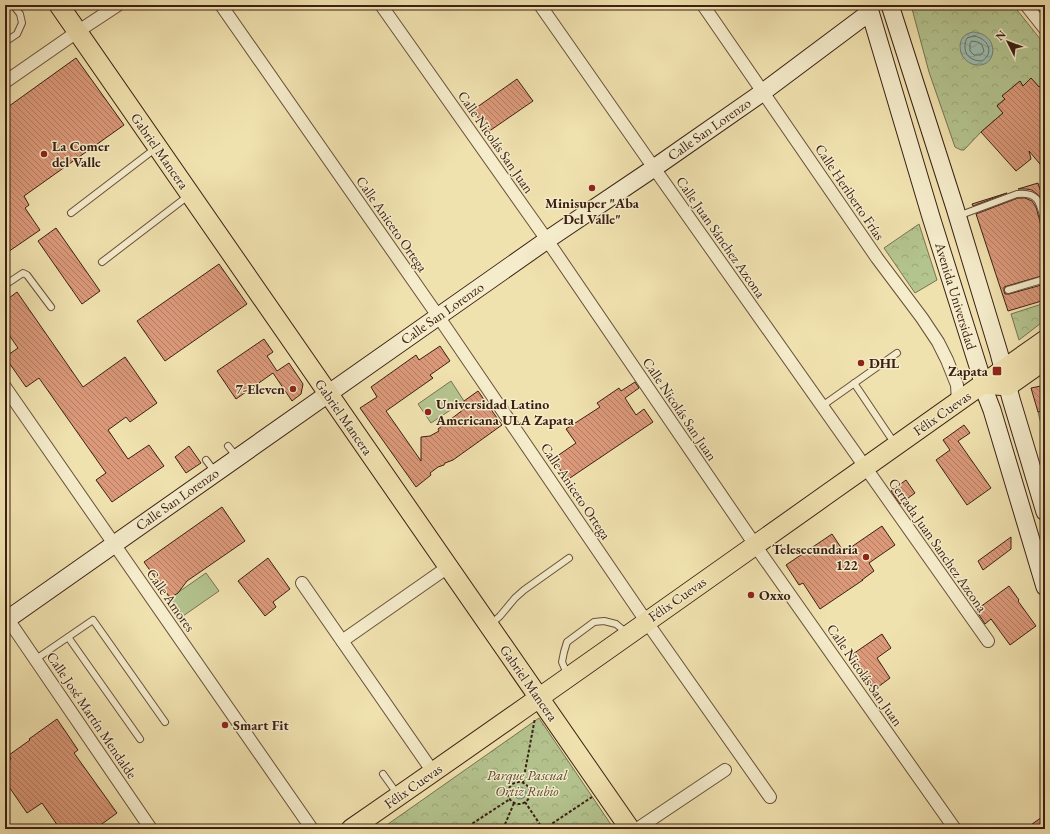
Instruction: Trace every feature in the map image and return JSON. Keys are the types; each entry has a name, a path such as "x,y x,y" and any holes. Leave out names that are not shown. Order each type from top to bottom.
{"main road":[{"name":"Gabriel Mancera","path":"59,5 489,626 537,707 603,790 630,829"},
{"name":"Avenida Universidad","path":"890,5 957,217 1045,512"},
{"name":"Calle San Lorenzo","path":"6,618 114,544 210,467 328,394 547,240 763,92 872,7"},
{"name":"Avenida Universidad","path":"872,7 932,217 1045,587"},
{"path":"1007,382 1045,340"},
{"path":"1007,382 1045,360"},
{"name":"Félix Cuevas","path":"351,829 433,772 537,707 568,678 646,621 982,384 1007,382"}],"street":[{"path":"5,82 118,5"},
{"name":"Calle Aniceto Ortega","path":"221,5 438,316 646,621 770,797"},
{"name":"Calle Nicolás San Juan","path":"381,5 547,240 755,545 956,829"},
{"name":"Calle Juan Sánchez Azcona","path":"540,5 865,467"},
{"name":"Calle Heriberto Frías","path":"703,5 877,258 938,342 957,385 958,402"},
{"path":"1026,5 1045,29"},
{"name":"Calle Amores","path":"5,387 312,829"},
{"name":"Cerrada Juan Sanchez Azcona","path":"865,467 988,641"},
{"path":"342,640 448,567"},
{"path":"302,582 433,772"},
{"name":"Calle José Martín Mendalde","path":"6,618 36,659 151,829"},
{"path":"637,829 725,770"}],"lane":[{"path":"5,42 17,34 22,23 20,14 13,5"},
{"path":"71,212 157,147"},
{"path":"957,217 1018,194 1026,193 1034,196 1040,204 1045,224"},
{"path":"102,262 190,194"},
{"path":"5,285 23,273 27,275 51,307"},
{"path":"1008,290 1045,279"},
{"path":"822,406 897,353"},
{"path":"1007,382 1045,367"},
{"path":"854,383 896,445"},
{"path":"489,626 524,590 569,558"},
{"path":"36,659 93,620 165,722"},
{"path":"568,678 562,662 567,642 594,622 604,621 616,624 629,634"},
{"path":"68,637 140,738"},
{"path":"383,774 398,796"}],"path":[{"path":"523,782 537,707"},
{"path":"516,782 523,782 530,790 530,797 522,804 514,803 508,792 511,786 516,782"},
{"path":"525,802 544,829 603,790"},
{"path":"464,829 510,798"},
{"path":"503,829 514,803"}],"green space":[{"path":"911,5 1013,5 1045,45 1045,82 1039,87 1031,78 1023,86 1020,81 1003,96 1005,99 997,105 1003,113 981,132 964,150 955,147 929,72"},
{"path":"919,224 937,280 915,293 884,248"},
{"path":"1045,303 1045,320 1019,340 1011,314"},
{"path":"451,381 464,401 431,423 418,404"},
{"path":"1045,410 1045,440 1038,412"},
{"path":"206,573 219,591 183,616 170,598"},
{"name":"Parque Pascual Ortiz Rubio","path":"539,718 614,829 381,829"}],"water":[{"path":"973,32 982,34 989,39 992,45 993,52 987,63 980,65 972,64 964,58 961,53 960,45 962,39 969,33"},
{"path":"522,787 525,788 525,798 518,799 515,798 514,791 515,788"}],"building":[{"name":"La Comer del Valle","path":"76,58 124,125 24,196 29,205 25,208 40,230 5,254 5,109"},
{"path":"1031,78 1039,87 1045,82 1045,170 1029,151 1031,159 1016,171 981,132 1003,113 997,106 1005,99 1002,96 1020,81 1023,86"},
{"path":"517,79 533,101 488,132 473,110"},
{"path":"1038,183 1045,206 1042,198 1032,190 1018,189"},
{"path":"1007,193 973,206 972,204"},
{"path":"1018,198 1025,198 1032,201 1036,207 1041,225 1045,228 1045,275 1004,287 1004,291 1005,294 1009,294 1045,284 1045,300 1008,311 976,214"},
{"path":"56,228 100,291 82,304 38,241"},
{"path":"219,264 247,304 165,361 137,321"},
{"path":"17,292 83,387 125,357 157,403 130,422 126,417 108,430 128,459 149,445 164,466 112,502 96,480 106,473 39,378 26,387 5,357 18,348 5,329 5,301"},
{"path":"264,339 273,352 267,356 277,371 289,363 303,384 301,394 292,401 273,373 236,399 217,371"},
{"name":"Universidad Latino Americana ULA Zapata","path":"440,346 450,361 430,375 433,378 386,411 421,461 421,437 430,436 439,431 438,429 468,406 464,401 478,391 502,425 453,460 438,467 430,473 431,475 416,487 360,408 377,397 371,387 416,355 419,360"},
{"path":"635,382 639,388 625,398 636,415 644,409 653,422 567,480 553,459 576,443 566,429 600,407 597,403 619,388 621,391"},
{"path":"1041,386 1045,401 1045,410 1038,412 1031,388"},
{"path":"964,425 970,433 958,441 991,488 967,505 936,460 950,450 943,440"},
{"path":"189,446 201,463 186,473 175,457"},
{"path":"906,480 915,493 900,504 891,491"},
{"path":"222,507 245,541 187,581 178,593 170,598 144,562"},
{"path":"882,526 895,545 869,563 874,571 820,609 803,583 799,585 786,565 832,534 844,552"},
{"path":"1011,537 1011,549 983,570 978,561"},
{"path":"268,558 290,589 273,602 276,607 265,616 238,581"},
{"path":"1009,586 1036,626 1010,645 991,619 985,624 976,610"},
{"path":"882,634 891,648 877,658 890,678 874,690 850,656"},
{"path":"57,719 78,750 74,753 117,813 95,829 60,829 42,803 27,813 5,781 5,763 11,759 9,755"},
{"path":"1045,815 1045,829 1025,829"}],"place":[{"name":"La Comer del Valle","path":"44,154"},
{"name":"Minisuper \"Aba Del Valle\"","path":"592,188"},
{"name":"DHL","path":"861,363"},
{"name":"Zapata","path":"997,371"},
{"name":"7-Eleven","path":"293,389"},
{"name":"Universidad Latino Americana ULA Zapata","path":"428,412"},
{"name":"Telesecundaria 122","path":"866,557"},
{"name":"Oxxo","path":"751,595"},
{"name":"Smart Fit","path":"225,725"}]}
